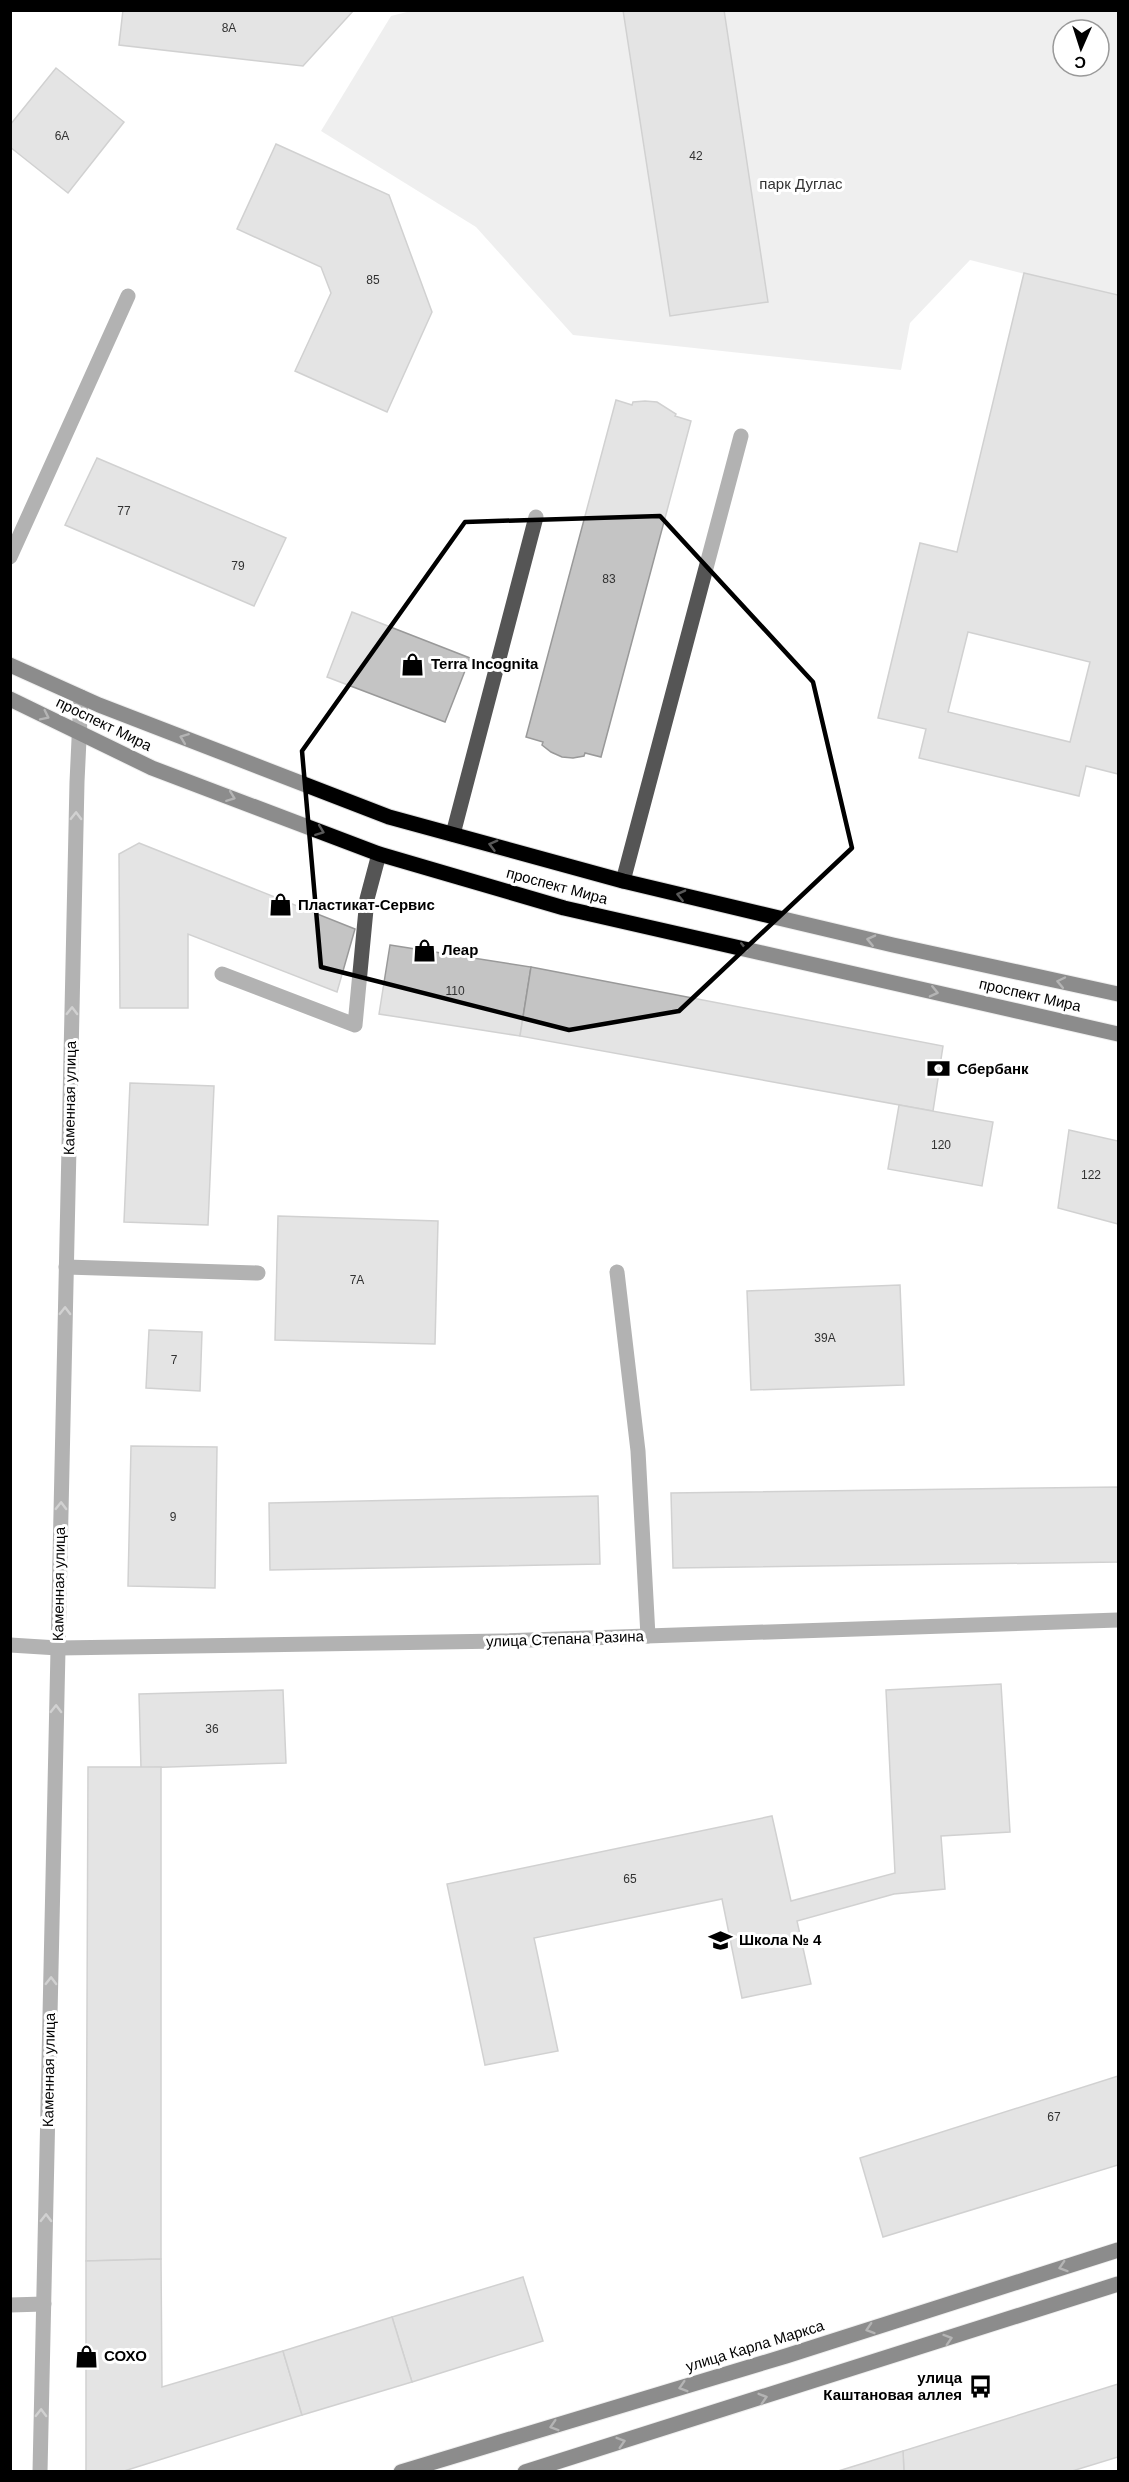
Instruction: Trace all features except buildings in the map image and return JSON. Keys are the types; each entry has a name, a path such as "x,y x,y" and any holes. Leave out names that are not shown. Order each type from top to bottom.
{"main road":[{"name":"проспект Мира","path":"10,665 81,697 389,816 622,881 893,945 1119,994"},
{"name":"проспект Мира","path":"10,699 152,768 379,854 604,918 1119,1034"},
{"name":"улица Карла Маркса","path":"401,2472 786,2356 1119,2250"},
{"path":"525,2472 1119,2284"}],"street":[{"path":"10,557 128,296"},
{"path":"622,881 741,436"},
{"path":"453,834 536,517"},
{"name":"Каменная улица","path":"40,2472 77,782 81,697"},
{"path":"222,974 355,1025 367,899 379,854"},
{"path":"66,1267 258,1273"},
{"path":"616,1272 638,1451 648,1636"},
{"name":"улица Степана Разина","path":"10,1645 58,1648 648,1636 1119,1620"},
{"path":"10,2305 44,2304"}],"highlighted area":[{"path":"660,516 813,682 852,848 679,1011 569,1030 321,967 302,751 465,522"}],"green space":[{"name":"парк Дуглас","path":"411,11 1118,11 1118,298 970,260 910,323 901,370 573,335 476,227 321,131 391,16"}],"place":[{"name":"Terra Incognita","path":"413,664"},
{"name":"Пластикат-Сервис","path":"280,905"},
{"name":"Леар","path":"424,950"},
{"name":"Сбербанк","path":"939,1069"},
{"name":"Школа № 4","path":"721,1940"},
{"name":"СОХО","path":"86,2356"},
{"name":"улица Каштановая аллея","path":"980,2387"}]}
